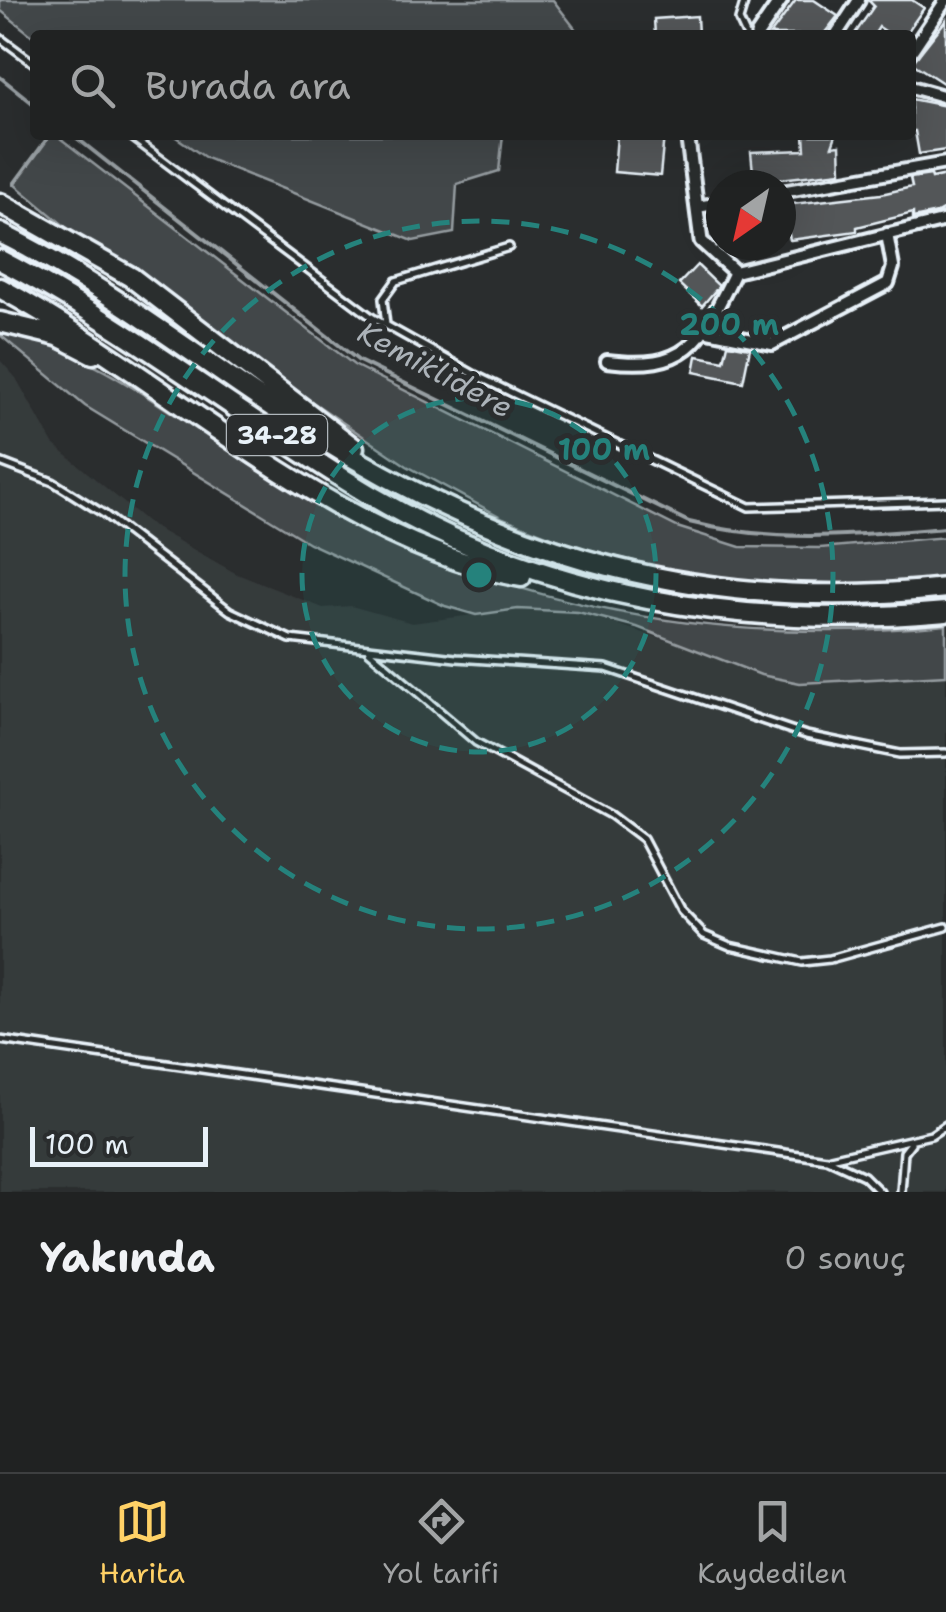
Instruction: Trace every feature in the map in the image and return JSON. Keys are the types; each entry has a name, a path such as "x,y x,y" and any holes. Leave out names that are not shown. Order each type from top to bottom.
{"highway":[{"path":"0,203 131,277 396,483"},
{"name":"34-28","path":"0,233 120,302 311,432 396,483 514,538 628,573 696,587 821,597 946,588"},
{"name":"34-28","path":"0,260 100,318 372,496 444,534 568,582 688,609 760,617 872,619 946,612"},
{"path":"0,288 87,338 287,473"},
{"path":"0,322 58,336 94,355 400,538 516,576 568,582"}],"street":[{"path":"760,30 780,0"},
{"path":"839,30 859,0"},
{"path":"916,45 946,0"},
{"path":"916,88 946,97"},
{"path":"691,140 701,241 735,272"},
{"path":"796,189 946,163"},
{"path":"697,207 706,206"},
{"path":"607,361 648,366 681,355 703,330 735,272 946,220"},
{"path":"703,330 772,344 888,282 893,267 888,234"}],"lane":[{"path":"744,30 739,20 745,0"},
{"path":"0,38 30,60"},
{"path":"137,140 386,325 477,376 749,507 946,501"},
{"path":"386,325 384,299 396,281 509,247"},
{"path":"0,462 53,482 104,514 230,611 290,640 606,668 806,735 900,754 946,753"},
{"path":"366,649 476,742 611,815 643,839 682,911 704,935 747,951 802,962 830,959 946,927"},
{"path":"0,1040 827,1159 864,1176 880,1192"},
{"path":"827,1159 913,1140 946,1125"},
{"path":"901,1192 904,1152 913,1140"}],"shaded area":[{"path":"0,0 553,0 576,30 30,30 30,34 0,10"},
{"path":"46,140 62,140 354,365 677,527 740,547 820,548 946,537 946,578 873,584 716,580 582,549 503,518 407,466 249,359 141,271 73,233 14,184"},
{"path":"180,140 502,140 499,171 457,184 454,233 413,241 206,158"},
{"path":"0,330 38,341 108,373 271,478 350,521 431,557 513,586 596,607 681,622 768,630 856,631 946,625 946,675 800,683 761,675 637,627 578,612 518,609 476,615 445,606 309,543 85,406 0,335"},
{"path":"0,360 16,378 53,444 152,526 237,574 323,608 351,606 412,623 518,609 578,612 800,683 946,675 946,1192 0,1192"}],"building":[{"path":"796,0 814,0 838,16 827,30 774,30"},
{"path":"868,0 912,0 924,8 909,30 857,30 874,6"},
{"path":"697,16 698,30 655,30 654,19"},
{"path":"946,20 946,85 916,66 916,58"},
{"path":"916,100 946,106 946,150 919,154"},
{"path":"617,140 664,140 660,176 614,172"},
{"path":"804,140 834,140 832,146 840,145 841,172 796,177 796,170 753,170 751,152 805,150"},
{"path":"946,175 946,208 937,213 913,218 913,213 857,227 857,231 796,239 796,204 881,194 912,187 910,178"},
{"path":"697,265 719,286 702,306 679,284"},
{"path":"728,344 750,348 743,382 694,372 697,356 724,361"}],"waterway":[{"name":"Kemiklidere","path":"0,77 30,101"},
{"path":"14,184 46,140"},
{"name":"Kemiklidere","path":"79,140 359,361 689,522 785,535 946,528"}]}
